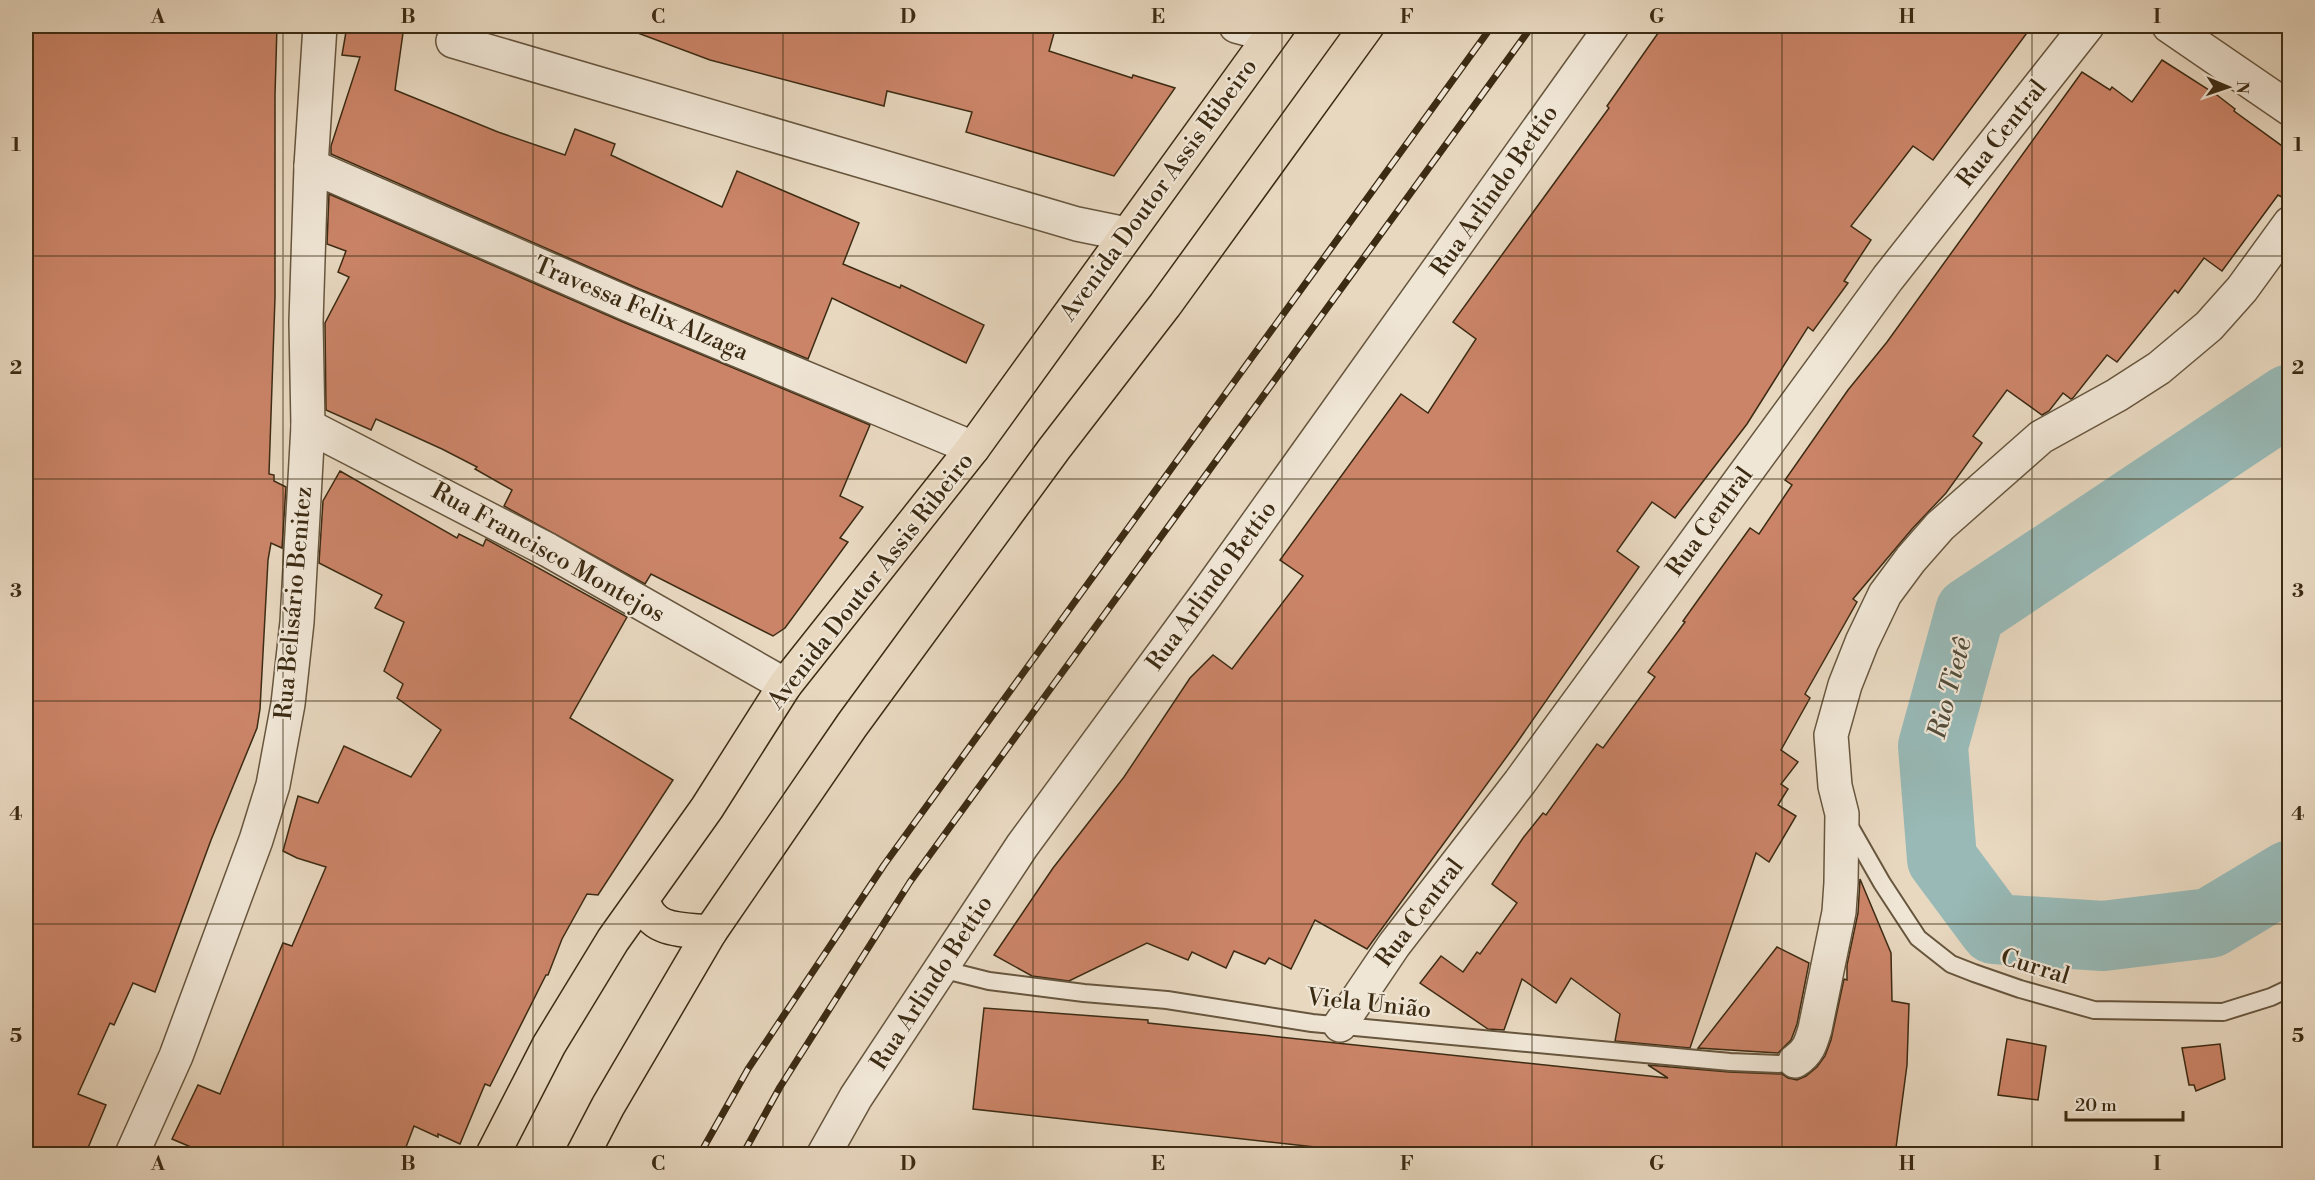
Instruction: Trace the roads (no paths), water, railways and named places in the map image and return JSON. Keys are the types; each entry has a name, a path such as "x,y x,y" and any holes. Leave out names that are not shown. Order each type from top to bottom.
{"main road":[{"path":"583,1155 608,1106 710,932 852,725 1054,449 1165,305 1367,26"},
{"name":"Avenida Doutor Assis Ribeiro","path":"493,1155 549,1045 614,940 725,780 785,685 974,448 1274,31"},
{"path":"643,900 651,919 658,923 678,929 710,932"}],"street":[{"name":"Rua Belisário Benitez","path":"132,1155 176,1056 246,869 273,785 288,704 297,622 308,426 306,322 311,166 320,26"},
{"path":"1236,26 1274,31"},
{"name":"Rua Arlindo Bettio","path":"824,1155 856,1097 1022,846 1213,585 1612,26"},
{"name":"Rua Central","path":"1340,1025 1394,945 1520,782 1888,278 2087,26"},
{"path":"2169,26 2289,109"},
{"path":"453,41 1077,224 1126,234"},
{"name":"Travessa Felix Alzaga","path":"311,166 630,305 974,448"},
{"path":"1795,1061 1804,1055 1812,1037 1839,912 1842,814 1835,786 1831,735 1845,685 1885,594 1940,526 2041,437 2159,368 2209,326 2242,289 2289,223"},
{"name":"Rua Francisco Montejos","path":"308,426 548,550 785,685"}],"lane":[{"name":"Curral","path":"1842,814 1860,841 1882,883 1918,938 1951,964 1974,973 2094,1010 2223,1012 2271,997 2289,988"},
{"name":"Viela União","path":"941,969 989,981 1167,1000 1312,1023 1730,1062 1779,1064 1795,1061"}],"waterway":[{"name":"Rio Tietê","path":"2290,399 1970,612 1933,746 1942,859 1994,929 2103,936 2210,923 2290,875"}],"railway":[{"path":"700,1154 748,1069 884,865 1492,26"},
{"path":"743,1154 780,1087 910,882 1532,26"}]}
